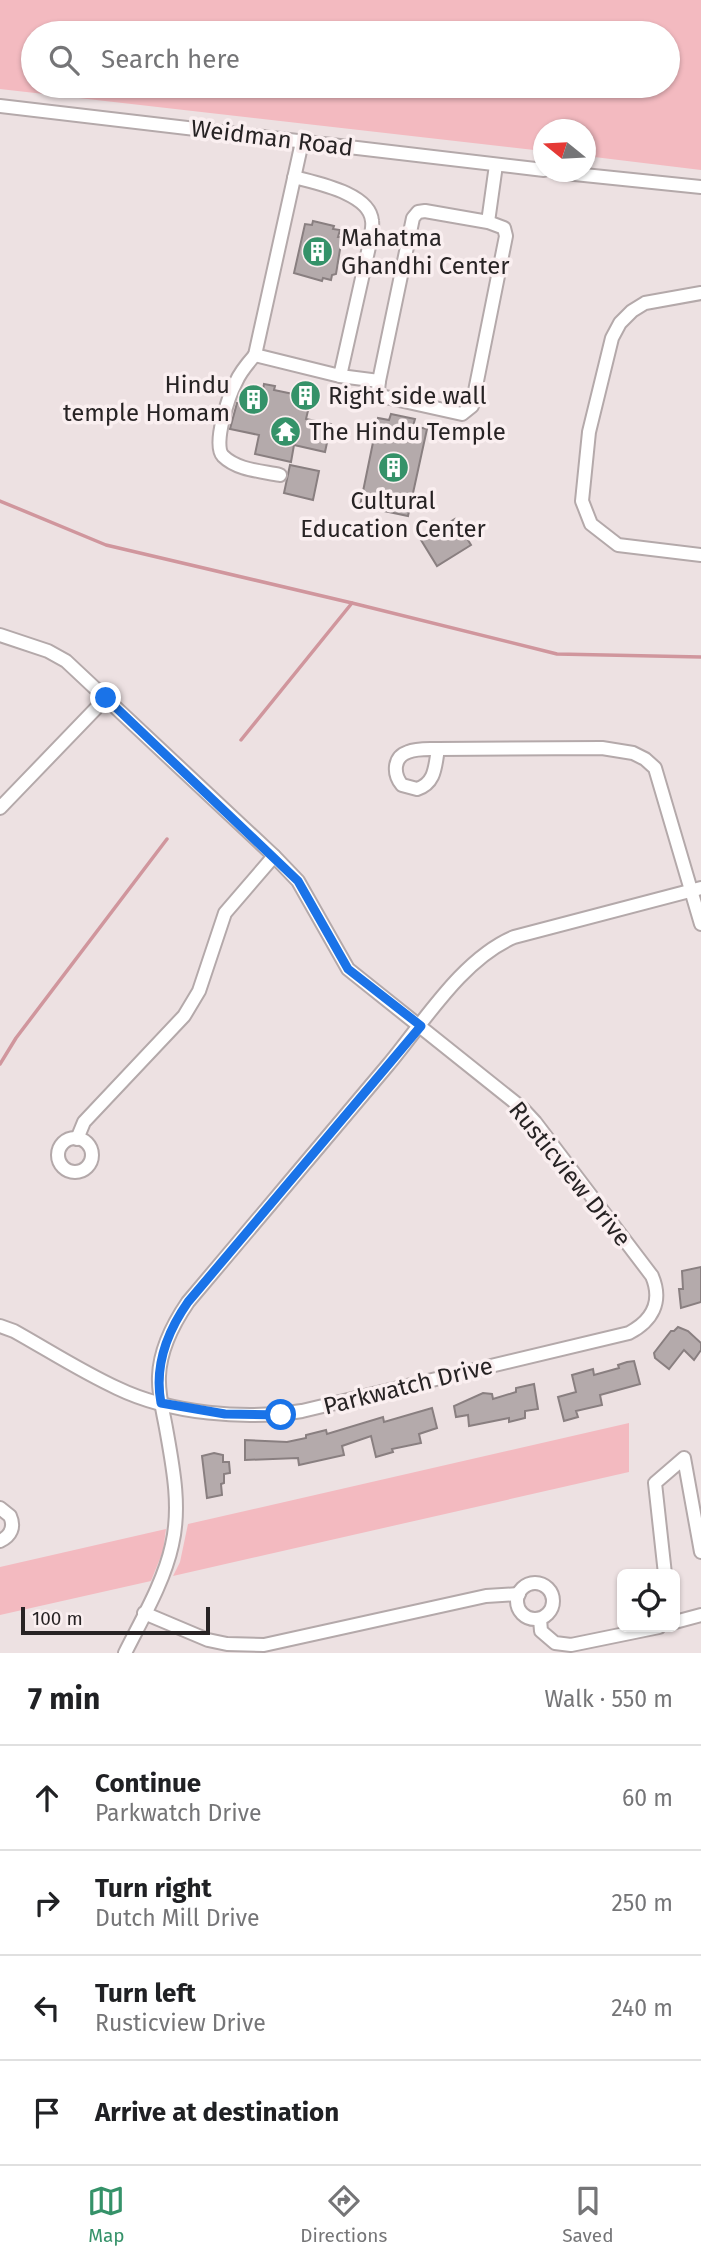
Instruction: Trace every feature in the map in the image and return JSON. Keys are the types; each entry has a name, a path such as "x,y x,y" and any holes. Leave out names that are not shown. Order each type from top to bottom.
{"street":[{"name":"Weidman Road","path":"0,106 533,169"},
{"path":"280,475 241,467 224,457 218,445 229,398 237,379 255,355 302,142"},
{"path":"488,222 496,165"},
{"path":"596,176 701,187"},
{"path":"294,177 351,195 362,202 372,218 371,238 340,376"},
{"path":"425,211 488,222 504,228 506,236 472,406 462,414 382,396 378,390 379,382 413,218 418,212 425,211"},
{"path":"701,293 645,303 632,310 620,323 612,338 589,432 582,501 591,524 618,545 701,555"},
{"path":"255,355 340,376 379,382"},
{"name":"Rusticview Drive","path":"0,635 48,651 66,661 298,881 348,969 522,1108 652,1276 657,1297 655,1310"},
{"path":"0,808 106,698"},
{"path":"438,749 602,748 633,753 645,759 655,768 696,889 701,924"},
{"path":"77,1139 84,1122 184,1016 199,991 225,913 274,856"},
{"path":"125,1653 172,1545 176,1487 161,1403 159,1372 166,1340 188,1302 421,1026 463,972 496,945 514,937 696,889"},
{"name":"Parkwatch Drive","path":"0,1326 14,1331 117,1388 161,1403 225,1414 281,1415 629,1333 640,1327 655,1310"},
{"path":"664,1569 655,1483 684,1458 701,1552"},
{"path":"0,1508 10,1516 12,1527 7,1537 0,1541"},
{"path":"533,1583 539,1583 549,1589 553,1601 550,1612 540,1619 529,1618 518,1606 519,1594 527,1585 533,1583"},
{"path":"144,1613 208,1640 227,1644 264,1645 486,1596 519,1594"},
{"path":"680,1621 701,1615"},
{"path":"540,1619 541,1631 555,1643 571,1645 633,1632"}],"shaded area":[{"path":"0,0 701,0 701,170 596,157 596,119 533,119 533,150 79,98 680,98 680,21 21,21 21,91 0,89"},
{"path":"629,1423 629,1472 173,1576 180,1562 188,1524"},
{"path":"166,1529 163,1551 151,1581 0,1615 0,1567"}],"building":[{"name":"Mahatma Ghandhi Center","path":"313,221 340,230 338,237 342,237 336,274 332,275 331,280 323,278 322,281 294,273 305,224 312,225"},
{"name":"The Hindu Temple","path":"264,384 275,386 274,390 298,395 299,391 312,394 306,419 331,424 325,452 294,445 291,462 255,454 259,435 230,429 237,403 246,405 249,392 262,395"},
{"name":"Cultural Education Center","path":"391,414 415,419 413,426 427,429 408,516 360,506 378,418 389,420"},
{"path":"290,465 319,471 313,500 284,493"},
{"path":"455,519 471,545 437,566 421,540"},
{"path":"701,1267 701,1302 681,1308 679,1289 683,1289 682,1271"},
{"path":"678,1327 688,1331 701,1343 701,1350 694,1360 684,1350 669,1369 655,1358 654,1353 671,1331"},
{"path":"634,1361 640,1384 600,1395 602,1405 576,1411 578,1417 564,1421 558,1397 576,1392 572,1375 593,1369 594,1375"},
{"path":"534,1384 538,1409 525,1411 525,1418 509,1422 509,1418 469,1426 468,1415 456,1417 454,1406 483,1393 492,1394 493,1399 516,1392 516,1388"},
{"path":"432,1408 437,1428 419,1434 421,1443 392,1449 393,1452 376,1457 371,1436 342,1446 344,1455 299,1465 298,1458 245,1460 245,1440 287,1442 326,1430 327,1434 383,1417 384,1422"},
{"path":"214,1453 223,1455 223,1462 229,1462 230,1473 224,1474 222,1495 207,1498 202,1456"}],"waterway":[{"path":"0,501 106,545 557,654 701,657"},
{"path":"241,740 352,603"},
{"path":"0,1064 16,1038 167,839"}],"place":[{"name":"Mahatma Ghandhi Center","path":"318,252"},
{"name":"Right side wall","path":"305,396"},
{"name":"Hindu temple Homam","path":"253,399"},
{"name":"The Hindu Temple","path":"286,432"},
{"name":"Cultural Education Center","path":"393,467"}],"route":[{"path":"106,698 298,881 348,969 421,1026 188,1302 166,1340 159,1372 161,1403 225,1414 281,1415"}]}
